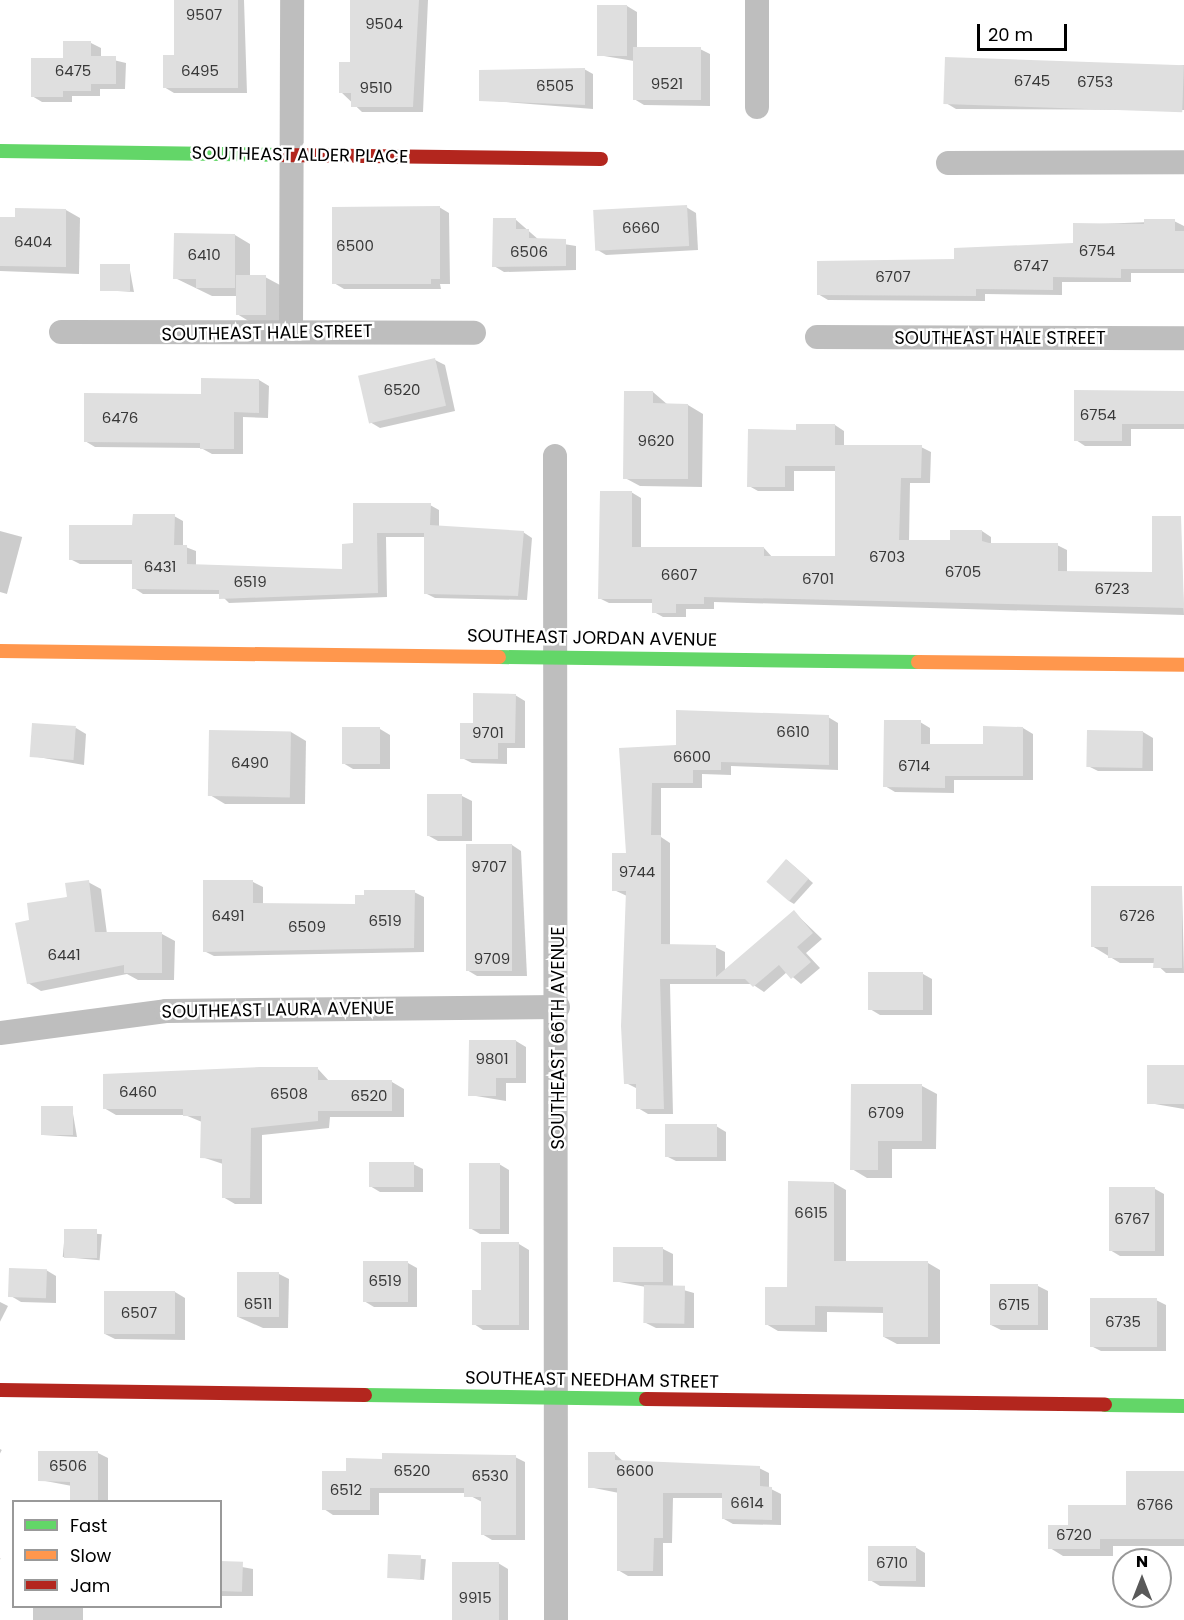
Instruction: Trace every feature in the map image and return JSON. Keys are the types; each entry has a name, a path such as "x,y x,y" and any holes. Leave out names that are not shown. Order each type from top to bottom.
{"street":[{"path":"291,329 292,0"},
{"path":"757,0 757,107"},
{"name":"SOUTHEAST ALDER PLACE","path":"0,152 601,159"},
{"path":"948,163 1184,162"},
{"name":"SOUTHEAST HALE STREET","path":"61,332 154,335 291,329 474,333"},
{"name":"SOUTHEAST HALE STREET","path":"816,338 1184,338"},
{"name":"SOUTHEAST 66TH AVENUE","path":"555,456 558,655 556,1620"},
{"name":"SOUTHEAST JORDAN AVENUE","path":"0,651 558,655 1184,664"},
{"name":"SOUTHEAST LAURA AVENUE","path":"0,1033 166,1011 558,1007"},
{"name":"SOUTHEAST NEEDHAM STREET","path":"0,1390 1184,1406"}],"building":[{"path":"174,0 238,0 238,88 163,88 163,55 174,55"},
{"path":"350,0 419,0 413,107 351,107 351,93 339,93 339,62 350,62"},
{"path":"597,5 627,5 627,56 597,56"},
{"path":"63,41 91,41 91,56 116,56 116,84 91,84 91,91 63,91 63,97 31,97 31,58 63,58"},
{"path":"633,47 701,47 701,100 633,100"},
{"path":"945,57 1184,65 1182,112 943,104"},
{"path":"585,68 585,105 479,101 479,70"},
{"path":"687,205 689,246 595,251 593,210"},
{"path":"440,206 440,279 431,279 431,284 332,284 332,207"},
{"path":"15,208 66,209 66,267 0,266 0,217 15,217"},
{"path":"493,218 516,218 516,229 529,229 529,238 566,239 566,266 492,267"},
{"path":"1144,219 1175,219 1175,231 1184,231 1184,269 1121,269 1121,278 1053,277 1053,290 976,289 976,296 817,295 817,261 954,259 954,248 1073,243 1073,223 1144,224"},
{"path":"174,233 235,234 235,288 196,288 196,279 173,279"},
{"path":"100,264 130,264 130,291 100,291"},
{"path":"236,275 266,275 266,315 236,315"},
{"path":"435,358 446,406 369,424 358,376"},
{"path":"201,378 259,379 259,413 234,412 234,449 200,449 200,443 84,442 84,393 201,394"},
{"path":"1074,390 1184,391 1184,424 1122,424 1122,441 1074,441"},
{"path":"624,391 653,391 653,403 688,404 688,479 623,479"},
{"path":"796,424 835,424 835,445 922,445 921,478 901,478 899,540 950,540 950,530 982,530 982,541 989,543 1058,543 1058,571 1152,572 1152,516 1181,516 1184,608 704,597 704,604 676,604 676,613 652,613 652,599 598,599 600,491 632,491 632,547 764,547 764,556 835,556 835,466 785,466 785,487 747,487 748,429 796,430"},
{"path":"353,503 431,503 430,525 524,531 518,596 424,594 424,533 377,533 378,593 219,599 219,590 132,589 132,560 69,560 69,525 132,525 133,514 175,514 174,545 187,545 187,564 342,569 342,544 353,543"},
{"path":"473,693 516,694 515,743 498,743 498,759 460,759 460,723 473,723"},
{"path":"676,710 829,715 829,765 721,762 721,770 693,770 693,783 652,783 651,835 661,835 661,944 716,945 716,977 794,910 813,933 797,947 811,962 791,979 779,965 753,987 745,979 660,979 664,1109 636,1109 636,1084 624,1084 621,1026 626,891 612,891 612,853 626,853 619,748 676,745"},
{"path":"884,720 921,720 921,744 983,744 983,726 1023,727 1023,776 945,776 945,788 883,787"},
{"path":"32,723 76,726 74,760 30,757"},
{"path":"342,727 380,727 380,764 342,764"},
{"path":"209,730 291,731 290,797 208,796"},
{"path":"1087,730 1143,731 1142,768 1086,767"},
{"path":"427,794 462,794 462,836 427,836"},
{"path":"466,844 512,844 512,971 466,971"},
{"path":"786,859 809,879 789,901 766,882"},
{"path":"89,880 95,932 162,932 162,973 124,973 124,965 27,984 15,923 29,920 27,903 67,897 65,883"},
{"path":"203,880 253,880 253,903 355,904 355,895 364,895 364,890 415,890 414,948 203,952"},
{"path":"1091,886 1182,886 1182,968 1153,968 1154,958 1108,958 1108,947 1091,947"},
{"path":"868,972 923,972 923,1010 868,1010"},
{"path":"469,1040 516,1040 516,1078 496,1078 496,1096 468,1096"},
{"path":"1147,1065 1184,1065 1184,1104 1147,1104"},
{"path":"260,1067 318,1067 318,1080 392,1080 392,1111 318,1111 318,1121 251,1128 250,1198 222,1198 222,1159 200,1158 201,1116 183,1116 183,1109 103,1109 103,1074"},
{"path":"851,1084 922,1084 922,1141 878,1141 878,1170 850,1170"},
{"path":"41,1106 73,1106 73,1135 41,1135"},
{"path":"665,1124 717,1124 717,1157 665,1157"},
{"path":"369,1162 414,1162 414,1187 369,1187"},
{"path":"469,1163 500,1163 500,1229 469,1229"},
{"path":"788,1181 834,1182 834,1261 928,1261 928,1337 883,1337 883,1307 815,1306 815,1325 765,1325 765,1287 787,1287"},
{"path":"1109,1187 1155,1187 1155,1251 1109,1251"},
{"path":"64,1229 97,1229 97,1258 64,1258"},
{"path":"481,1242 519,1242 519,1325 472,1325 472,1290 481,1290"},
{"path":"613,1247 663,1247 663,1282 613,1282"},
{"path":"363,1261 408,1261 408,1302 363,1302"},
{"path":"9,1268 47,1269 46,1298 8,1297"},
{"path":"237,1272 279,1272 279,1317 237,1317"},
{"path":"990,1284 1038,1284 1038,1325 990,1325"},
{"path":"644,1285 685,1286 684,1324 643,1323"},
{"path":"104,1291 175,1291 175,1334 104,1334"},
{"path":"1090,1298 1157,1298 1157,1347 1090,1347"},
{"path":"38,1451 98,1451 98,1500 70,1500 70,1482 38,1481"},
{"path":"588,1452 615,1452 615,1460 760,1466 760,1486 772,1487 772,1520 722,1519 722,1493 663,1493 663,1538 654,1538 653,1571 617,1571 617,1488 588,1488"},
{"path":"382,1453 516,1455 516,1535 481,1535 481,1497 464,1497 464,1488 370,1488 370,1510 322,1510 322,1471 346,1471 346,1458 382,1459"},
{"path":"1126,1471 1184,1471 1184,1539 1100,1539 1100,1549 1048,1549 1048,1525 1068,1525 1068,1505 1126,1505"},
{"path":"868,1546 916,1546 916,1581 868,1581"},
{"path":"388,1554 421,1555 420,1579 387,1578"},
{"path":"222,1561 243,1562 242,1592 222,1591"},
{"path":"452,1562 499,1562 499,1620 452,1620"}],"traffic: fast":[{"path":"0,151 279,155"},
{"path":"499,657 918,662"},
{"path":"365,1395 646,1399"},
{"path":"1105,1405 1184,1406"}],"traffic: slow":[{"path":"0,651 499,657"},
{"path":"918,662 1184,665"}],"traffic: jam":[{"path":"279,155 601,159"},
{"path":"0,1390 365,1395"},
{"path":"646,1399 1105,1405"}]}
